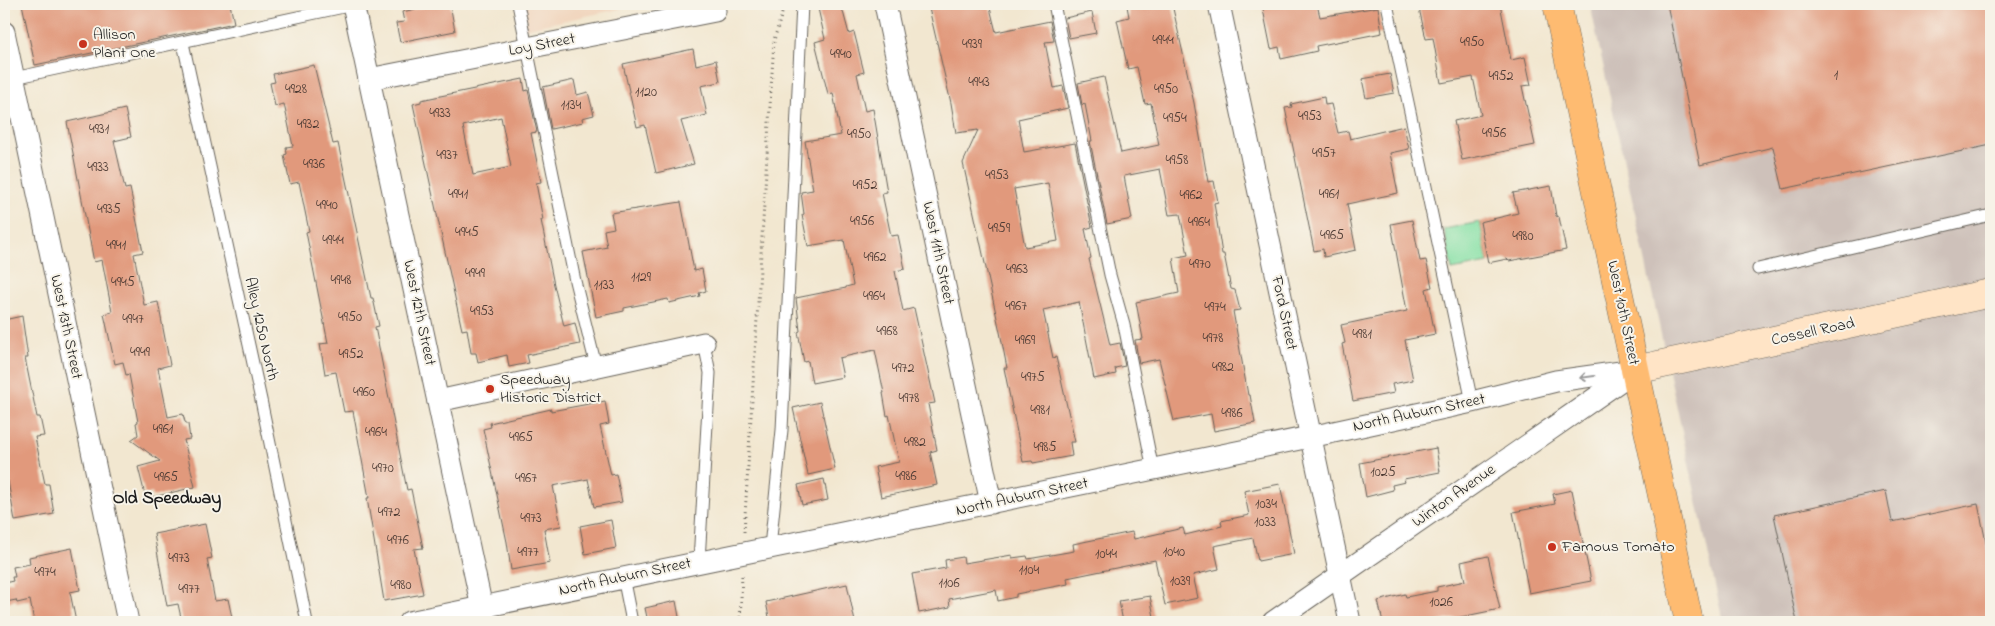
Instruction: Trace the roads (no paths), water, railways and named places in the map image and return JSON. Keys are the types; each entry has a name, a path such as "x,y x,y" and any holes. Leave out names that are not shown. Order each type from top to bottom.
{"main road":[{"name":"West 10th Street","path":"1556,4 1689,622"},
{"name":"Cossell Road","path":"1635,370 1991,293"}],"street":[{"name":"West 11th Street","path":"885,4 991,503"},
{"name":"Ford Street","path":"1219,4 1350,622"},
{"name":"West 12th Street","path":"353,5 484,615"},
{"name":"Loy Street","path":"369,79 715,11"},
{"name":"West 13th Street","path":"4,32 128,622"},
{"path":"438,401 704,343"},
{"name":"North Auburn Street","path":"409,622 484,615 623,577 1153,470 1472,402 1556,381 1635,370"},
{"name":"Winton Avenue","path":"1272,622 1635,370"}],"lane":[{"path":"518,4 575,281 596,366"},
{"path":"770,547 782,430 802,4"},
{"path":"1054,4 1110,275 1124,325 1153,470"},
{"path":"1387,4 1472,402"},
{"path":"14,78 353,5"},
{"name":"Alley 1250 North","path":"183,43 261,400 307,622"},
{"path":"1758,269 1991,214"},
{"path":"699,562 710,373 704,343"},
{"path":"623,577 632,622"}],"place":[{"name":"Allison Plant One","path":"83,44"},
{"name":"Speedway Historic District","path":"490,389"},
{"name":"Famous Tomato","path":"1552,547"}],"district":[{"name":"Old Speedway","path":"167,499"}]}
